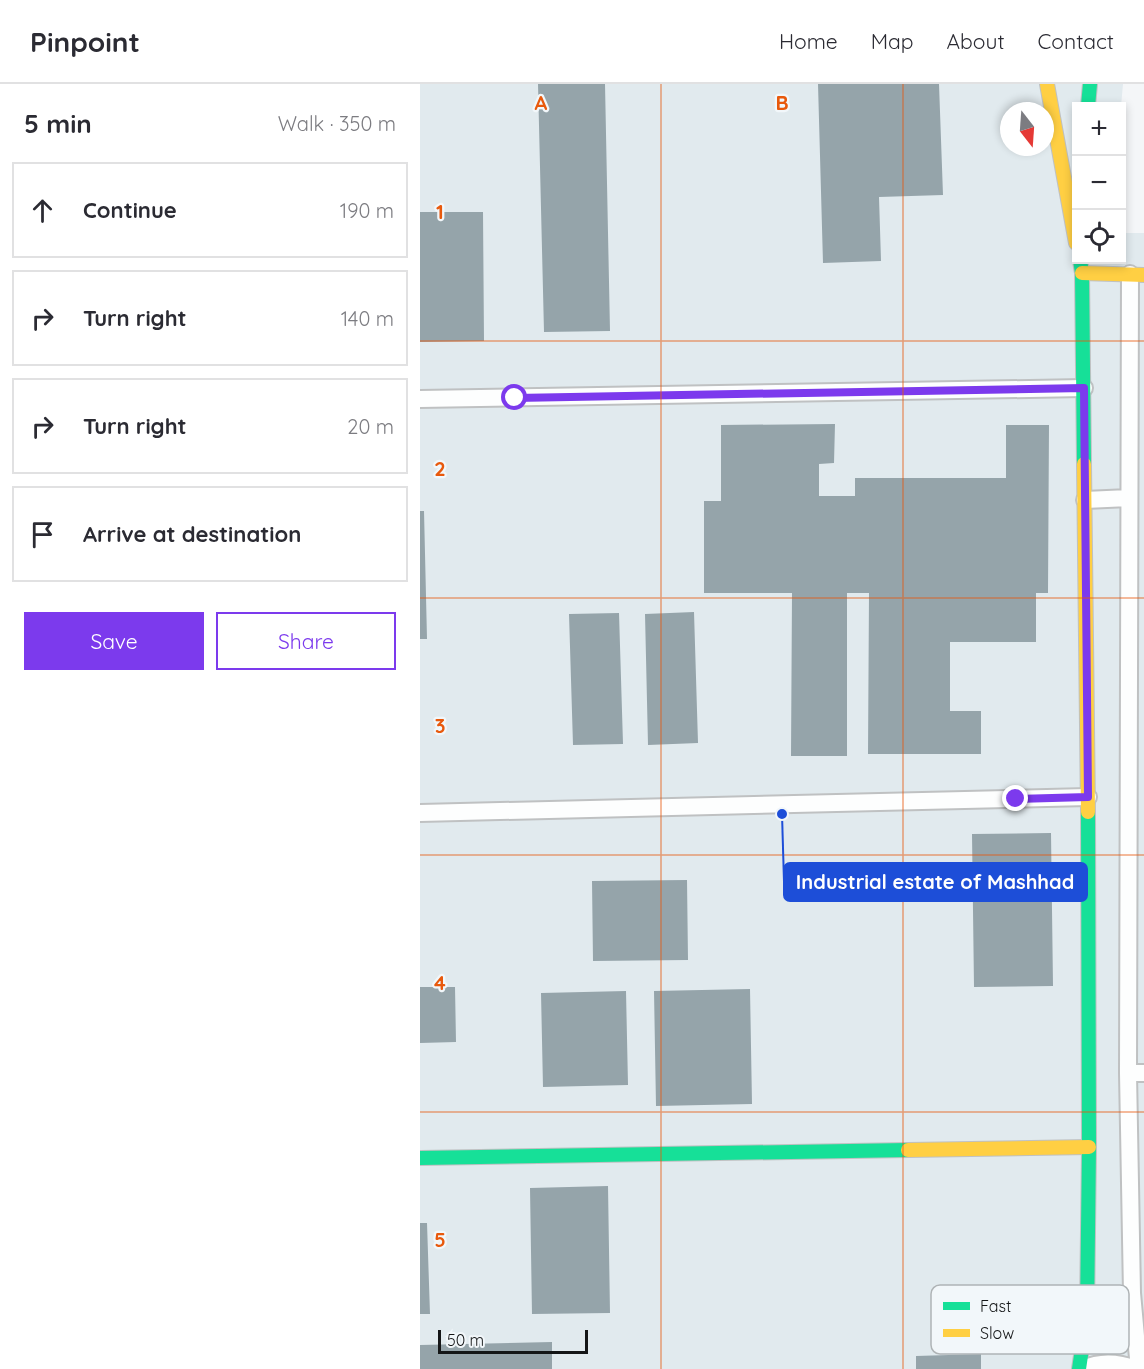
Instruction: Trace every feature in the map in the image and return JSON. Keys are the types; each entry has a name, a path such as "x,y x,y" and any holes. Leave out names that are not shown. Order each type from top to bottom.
{"street":[{"path":"1047,84 1072,216"},
{"path":"1088,102 1090,84"},
{"path":"1083,1354 1081,1369 1109,1363 1137,1369 1132,1293 1136,1073 1137,656 1129,498 1137,274 1088,266 1084,388 1088,797 1087,1285"},
{"path":"420,399 1084,388"},
{"path":"1085,500 1129,498"},
{"path":"420,813 1088,797"},
{"path":"420,1158 1089,1147"}],"shaded area":[{"path":"420,84 1123,84 1121,102 1072,102 1072,264 1126,264 1126,233 1144,233 1144,1369 420,1369"}],"building":[{"path":"538,84 605,84 610,331 544,332"},
{"path":"818,84 939,84 943,195 879,197 881,261 823,263"},
{"path":"420,212 483,212 484,341 420,342"},
{"path":"835,424 834,463 819,464 819,496 855,496 855,478 1006,478 1006,425 1049,425 1048,593 1036,593 1036,642 950,642 950,711 981,711 981,754 868,754 869,593 847,593 847,756 791,756 792,593 704,593 704,501 721,501 721,425"},
{"path":"420,511 424,511 427,639 420,639"},
{"path":"694,612 698,743 648,745 645,614"},
{"path":"619,613 623,744 573,745 569,614"},
{"path":"1051,833 1053,986 974,987 972,834"},
{"path":"687,880 688,960 593,961 592,881"},
{"path":"420,987 455,987 456,1042 420,1043"},
{"path":"750,989 752,1104 656,1106 654,991"},
{"path":"626,991 628,1085 543,1087 541,993"},
{"path":"608,1186 610,1313 532,1314 530,1188"},
{"path":"420,1223 427,1223 430,1314 420,1314"},
{"path":"552,1342 552,1369 420,1369 420,1345"},
{"path":"981,1354 981,1369 916,1369 916,1356"}],"traffic: fast":[{"path":"1088,102 1090,84"},
{"path":"1081,264 1084,464"},
{"path":"1087,1285 1088,812"},
{"path":"420,1158 908,1150"},
{"path":"1079,1369 1081,1354"}],"traffic: slow":[{"path":"1047,84 1072,221"},
{"path":"1082,273 1144,275"},
{"path":"1084,464 1088,812"},
{"path":"908,1150 1089,1147"}],"place":[{"name":"Industrial estate of Mashhad","path":"782,814"}],"route":[{"path":"515,398 1084,388 1088,797 1016,799"}]}
